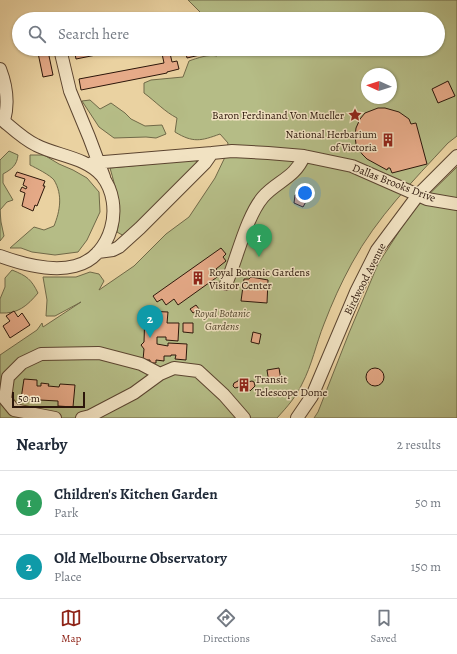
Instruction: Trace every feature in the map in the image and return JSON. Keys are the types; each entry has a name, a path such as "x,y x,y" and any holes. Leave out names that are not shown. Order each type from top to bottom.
{"street":[{"path":"0,256 29,264 64,267 80,264 90,259 98,252 108,237 113,216 112,203 99,162 70,91 62,56"},
{"path":"0,69 7,100 7,107 2,119 36,145 85,163 99,174 106,182"},
{"name":"Dallas Brooks Drive","path":"85,163 236,151 304,156 352,166 427,199 457,204"},
{"path":"98,252 114,250 119,247 205,163 212,153"},
{"path":"226,284 253,215 263,197 275,186 290,176 302,162 304,156"},
{"name":"Birdwood Avenue","path":"297,418 312,396 356,292 377,250 418,195 457,156"},
{"path":"54,418 14,410 6,399 8,377 22,363 41,354 99,353 141,364 160,374"},
{"path":"82,418 90,416 134,393 160,374 174,368 198,371 224,395 244,418"}],"green space":[{"name":"Royal Botanic Gardens","path":"188,0 457,0 457,136 448,143 396,200 362,246 333,301 309,369 300,389 277,418 0,418 0,355 37,330 42,323 43,327 81,302 55,316 46,316 47,300 43,277 76,277 90,272 99,274 104,281 99,290 134,266 166,234 189,217 215,178 226,155 228,143 220,134 197,140 181,136 175,132 177,118 164,110 144,93 144,83 151,80 183,77 189,61 207,56 445,56 445,12 200,12"},
{"path":"90,100 100,109 111,103 131,119 145,126 162,125 166,134 156,138 114,138 99,127 82,101"},
{"path":"9,151 18,155 14,166 3,174 3,183 13,200 7,202 0,210 0,160"},
{"path":"30,155 44,155 73,170 87,178 99,192 100,212 87,240 78,252 55,255 32,252 21,248 10,248 34,227 44,230 54,226 58,215 60,197 57,186 54,180 49,176 30,165"},
{"path":"194,160 197,161 197,164 124,236 117,232 119,208 110,168"},
{"path":"457,167 457,418 314,418 318,412 378,264 413,210"},
{"path":"0,210 4,236 0,241"},
{"path":"12,270 28,278 38,293 30,302 17,311 0,313 0,299 5,287 5,278"}],"building":[{"path":"39,56 49,56 53,75 43,77"},
{"path":"75,56 91,56 76,59"},
{"path":"162,56 171,56 172,62 177,61 179,69 167,73 81,90 79,79 164,63"},
{"path":"448,81 455,96 438,103 432,89"},
{"name":"National Herbarium of Victoria","path":"378,108 385,108 399,112 409,119 411,124 416,123 427,164 392,173 390,168 387,170 367,159 362,154 356,144 356,128 360,119 365,113"},
{"path":"17,172 45,181 43,186 45,186 37,206 35,205 33,211 22,206 25,193 20,191 22,187 26,189 27,187 23,185 25,179 15,176"},
{"path":"306,192 306,196 308,198 303,207 294,203 295,195"},
{"name":"Royal Botanic Gardens Visitor Center","path":"221,248 226,254 223,257 226,261 216,269 220,275 178,305 174,299 166,305 162,299 157,302 153,296"},
{"path":"251,277 268,280 267,303 241,301 244,279 249,279"},
{"path":"196,305 199,309 193,313 190,309"},
{"path":"14,311 18,317 22,313 30,325 10,338 3,326 10,321 6,316"},
{"path":"145,311 168,312 167,323 179,323 178,341 166,340 166,337 157,337 157,344 168,346 168,343 187,344 186,360 175,359 176,355 171,355 164,356 164,361 156,360 156,363 150,363 150,360 143,360 144,349 141,345 144,342"},
{"path":"183,323 193,323 193,333 183,332"},
{"path":"253,332 261,334 259,344 251,342"},
{"path":"279,368 281,380 269,383 267,370"},
{"path":"375,368 381,371 384,377 381,383 375,386 369,383 366,377 369,371"},
{"path":"24,379 37,380 37,386 41,386 41,383 49,384 48,386 59,387 60,384 75,385 73,407 58,406 58,401 21,399"},
{"name":"Transit Telescope Dome","path":"239,379 248,382 252,381 254,382 255,386 250,391 247,387 240,385 239,387 235,388 233,386 234,383"}],"place":[{"name":"Baron Ferdinand Von Mueller","path":"355,115"},
{"name":"National Herbarium of Victoria","path":"388,140"},
{"name":"Children's Kitchen Garden","path":"259,257"},
{"name":"Royal Botanic Gardens Visitor Center","path":"198,278"},
{"name":"Old Melbourne Observatory","path":"150,338"},
{"name":"Transit Telescope Dome","path":"244,385"}]}
